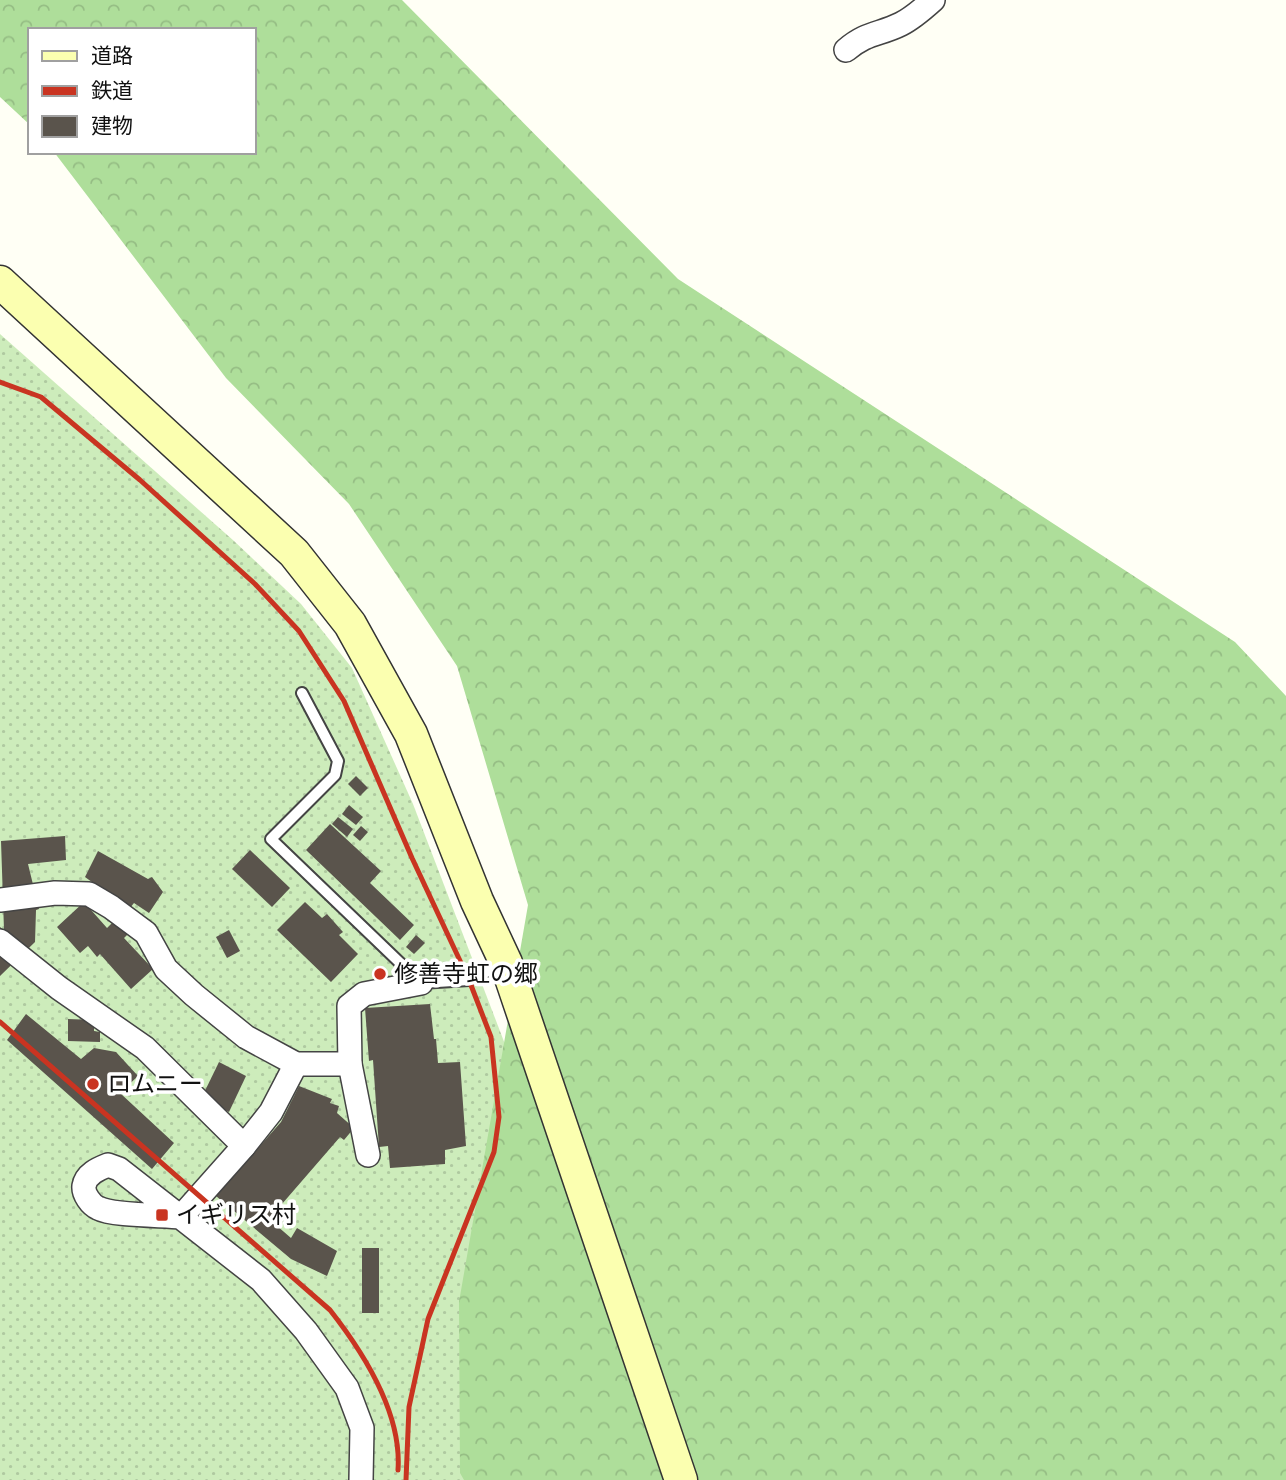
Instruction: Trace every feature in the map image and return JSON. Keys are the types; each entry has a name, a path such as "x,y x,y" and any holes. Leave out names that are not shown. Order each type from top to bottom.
{"street":[{"path":"846,50 860,37 901,24 918,14 933,0"},
{"path":"0,282 294,553 350,624 411,734 477,901 506,963 681,1480"},
{"path":"0,900 55,893 89,894 146,933 166,969 246,1037 296,1064 351,1064"},
{"path":"0,941 59,988 145,1048 244,1146"},
{"path":"368,1155 351,1064 349,1006 364,994 421,984"},
{"path":"296,1064 271,1112 181,1217 261,1280 306,1331 347,1388 362,1428 361,1480"}],"lane":[{"path":"302,692 338,761 335,775 271,839 421,984 469,980 506,963"}],"green space":[{"path":"0,0 402,0 678,279 1235,642 1286,696 1286,1480 464,1480 460,1473 459,1302 528,905 457,666 349,504 226,378 56,154 256,154 256,28 28,28 28,123 0,97"},
{"name":"修善寺虹の郷","path":"0,334 234,541 301,604 352,668 413,804 526,1099 490,1480 0,1480"}],"building":[{"path":"356,776 368,788 360,796 348,784"},
{"path":"349,805 363,817 356,825 342,814"},
{"path":"338,817 353,829 347,837 332,824"},
{"path":"330,824 381,871 370,883 414,925 400,940 306,850"},
{"path":"361,826 368,832 360,841 353,835"},
{"path":"65,836 66,860 28,864 39,909 36,910 35,942 0,976 0,927 4,930 1,841"},
{"path":"250,850 290,888 272,907 232,869"},
{"path":"98,851 148,879 152,877 163,892 149,913 134,903 129,909 85,877"},
{"path":"84,902 107,928 116,919 129,933 124,938 153,969 131,989 100,954 97,957 88,946 80,953 57,927"},
{"path":"305,902 322,918 327,914 343,932 339,935 358,954 331,982 277,930"},
{"path":"229,930 240,951 227,958 216,937"},
{"path":"416,935 425,943 414,954 406,947"},
{"path":"430,1004 438,1063 460,1062 466,1146 445,1150 445,1164 390,1168 388,1146 379,1147 373,1060 369,1061 365,1008"},
{"name":"ロムニー","path":"26,1014 81,1059 94,1048 116,1052 138,1076 120,1093 174,1143 152,1169 7,1040"},
{"path":"68,1019 94,1020 94,1031 100,1032 100,1042 68,1041"},
{"path":"219,1062 246,1076 229,1112 201,1099"},
{"path":"299,1086 332,1099 330,1103 339,1106 337,1113 354,1128 344,1140 340,1137 269,1219 291,1238 297,1228 337,1251 327,1276 291,1259 216,1196 281,1122"},
{"path":"362,1248 379,1248 379,1313 362,1313"}],"railway":[{"path":"0,382 41,397 140,480 255,584 299,631 344,701 412,858 469,980 491,1037 499,1117 494,1152 428,1319 409,1407 406,1480"},
{"path":"0,1022 330,1310 367,1364 387,1405 398,1448 398,1470"}],"place":[{"name":"修善寺虹の郷","path":"380,974"},
{"name":"ロムニー","path":"93,1084"},
{"name":"イギリス村","path":"162,1215"}]}
